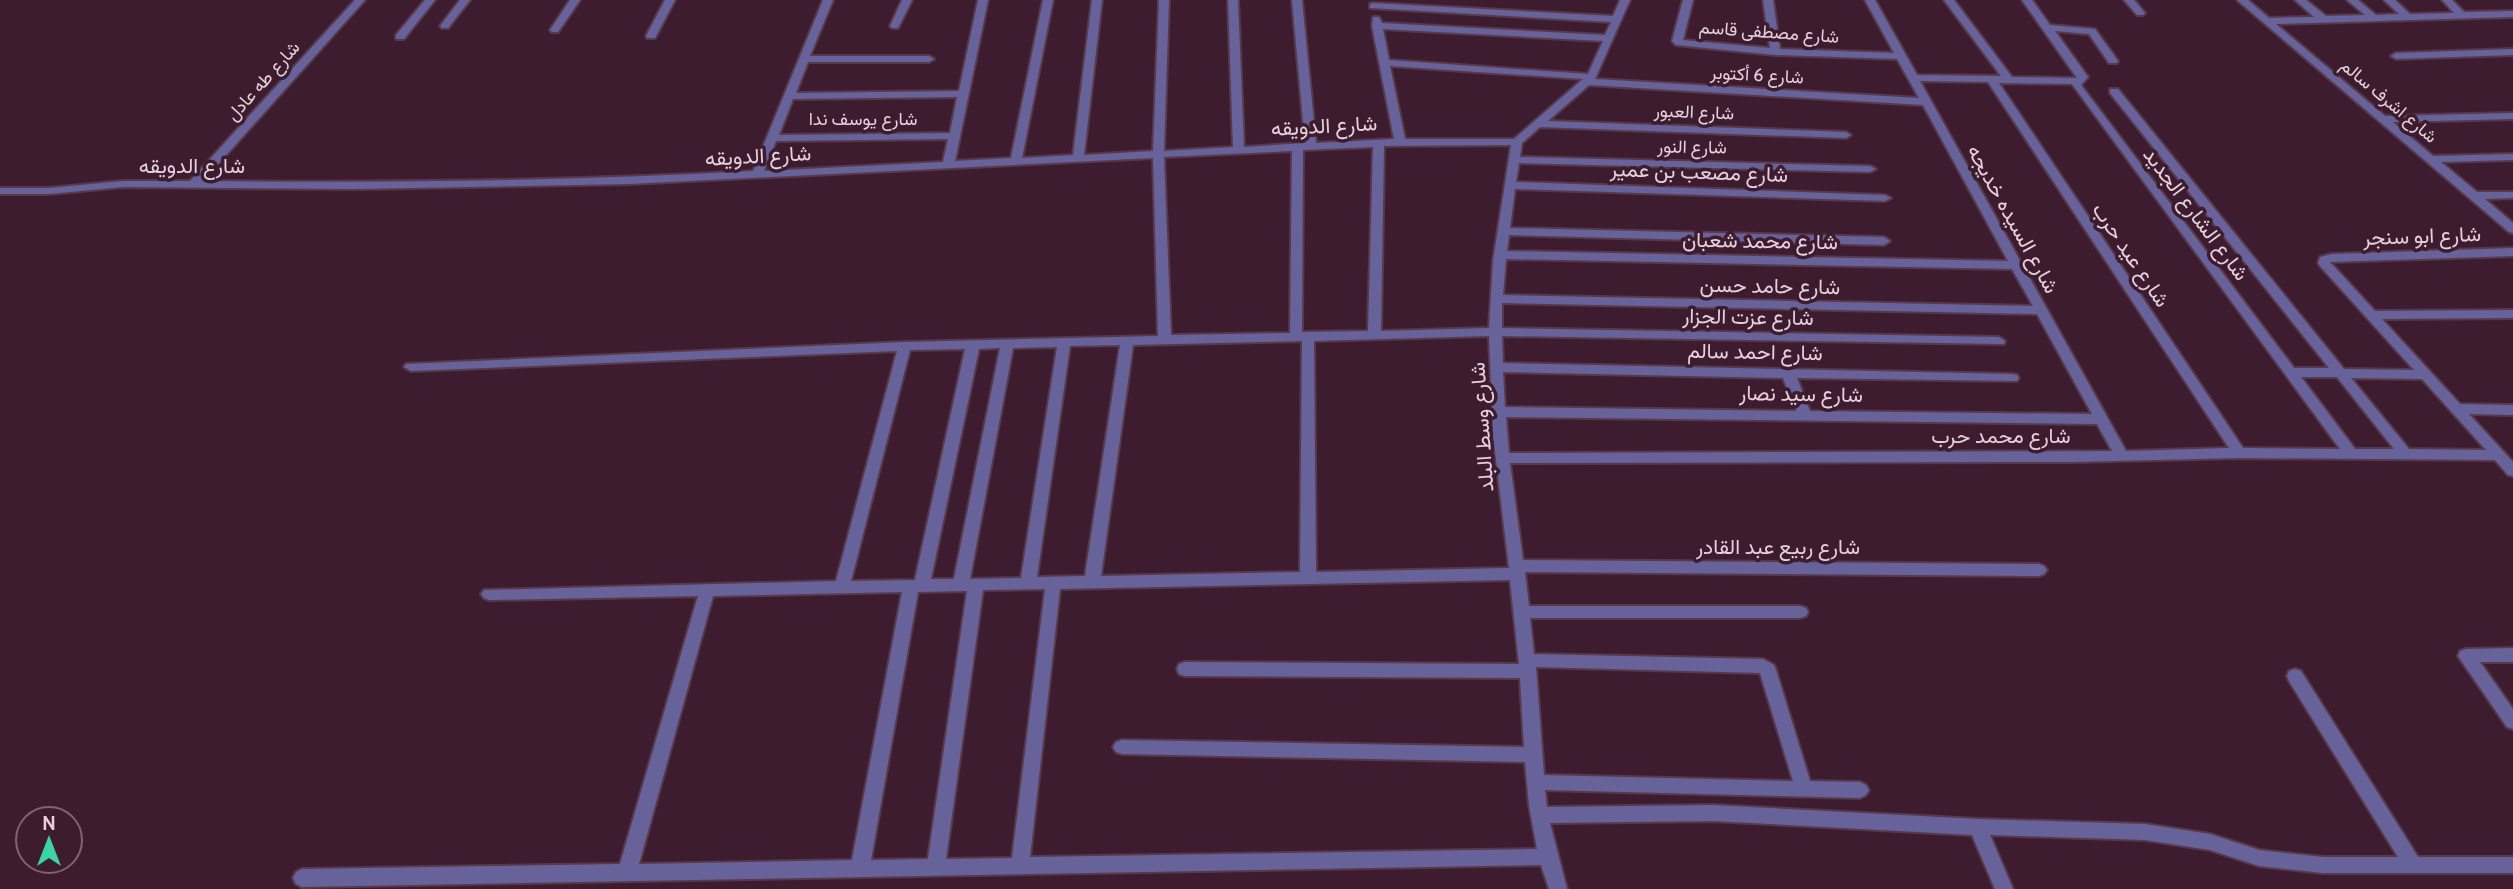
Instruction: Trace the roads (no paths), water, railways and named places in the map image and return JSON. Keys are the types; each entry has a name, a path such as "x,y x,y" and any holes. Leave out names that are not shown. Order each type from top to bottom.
{"street":[{"name":"شارع طه عادل","path":"193,185 360,0"},
{"path":"400,37 430,0"},
{"path":"445,26 465,0"},
{"path":"555,30 575,0"},
{"path":"651,36 670,0"},
{"path":"757,175 828,0"},
{"path":"895,26 907,0"},
{"path":"948,166 983,0"},
{"path":"1016,162 1048,0"},
{"path":"1078,158 1097,0"},
{"path":"1164,0 1158,154 1165,340"},
{"path":"1233,0 1239,149"},
{"path":"1297,0 1305,146 1302,336 1308,578"},
{"path":"1517,142 1588,79 1610,38 1625,0"},
{"name":"شارع مصطفى قاسم","path":"1688,0 1678,43 1775,52 1901,56"},
{"path":"1768,0 1775,52"},
{"name":"شارع السيده خديجه","path":"1870,0 2122,456"},
{"path":"1949,0 2009,80"},
{"name":"شارع الشارع الجديد","path":"2027,0 2083,76 2076,85 2351,454"},
{"path":"2129,0 2140,13"},
{"name":"شارع اشرف سالم","path":"2242,0 2513,229"},
{"path":"2300,0 2323,19"},
{"path":"2352,0 2374,18"},
{"path":"2389,0 2408,17"},
{"path":"2447,0 2461,15"},
{"path":"1400,142 1373,3 1617,19"},
{"path":"2267,21 2513,14"},
{"path":"1377,26 1610,38"},
{"path":"2048,28 2092,31 2113,61"},
{"path":"2396,56 2513,52"},
{"path":"805,59 929,59"},
{"name":"شارع 6 أكتوبر","path":"1385,63 1926,102"},
{"path":"1913,78 2078,81"},
{"name":"شارع عيد حرب","path":"1991,79 2239,453"},
{"path":"2114,91 2338,373 2406,454"},
{"path":"790,96 963,94"},
{"path":"2382,119 2513,116"},
{"name":"شارع العبور","path":"1540,124 1846,135"},
{"name":"شارع يوسف ندا","path":"773,138 954,136"},
{"name":"شارع الدويقه","path":"0,191 49,191 123,184 383,186 757,175 1305,146 1400,142 1517,142"},
{"name":"شارع وسط البلد","path":"1517,142 1496,299 1497,368 1503,458 1522,612 1540,815 1546,857 1558,889"},
{"path":"1374,335 1379,143"},
{"path":"2430,159 2513,157"},
{"name":"شارع النور","path":"1514,160 1870,169"},
{"name":"شارع مصعب بن عمير","path":"1511,185 1885,198"},
{"path":"2474,196 2513,195"},
{"path":"1504,231 1884,242"},
{"name":"شارع ابو سنجر","path":"2371,315 2326,267 2324,260 2513,252"},
{"name":"شارع محمد شعبان","path":"1502,255 2017,265"},
{"name":"شارع حامد حسن","path":"1496,299 2043,310"},
{"path":"2371,315 2513,314"},
{"path":"2371,315 2513,471"},
{"name":"شارع عزت الجزار","path":"411,367 905,346 1497,332 1999,341"},
{"path":"1092,582 1127,340"},
{"path":"1028,583 1064,342"},
{"path":"936,867 968,584 1007,343"},
{"path":"860,869 917,586 973,344"},
{"path":"842,587 905,346"},
{"name":"شارع احمد سالم","path":"1497,368 2011,378"},
{"path":"2290,372 2425,374"},
{"path":"1788,373 1804,415"},
{"path":"2457,410 2513,410"},
{"name":"شارع سيد نصار","path":"1501,412 2102,419"},
{"name":"شارع محمد حرب","path":"1503,458 2122,456 2239,453 2499,456"},
{"name":"شارع ربيع عبد القادر","path":"489,594 1308,578 1517,570 2039,569"},
{"path":"1020,866 1054,583"},
{"path":"627,873 707,590"},
{"path":"1522,612 1800,612"},
{"path":"2513,655 2466,656 2513,722"},
{"path":"1185,669 1760,664 1768,670 1804,789"},
{"path":"2295,676 2413,865"},
{"path":"1122,747 1534,755"},
{"path":"1537,782 1860,790"},
{"path":"1540,815 1713,813 1978,827 2145,832 2210,842 2259,858 2322,865 2513,865"},
{"path":"1978,827 2004,889"},
{"path":"302,878 1546,857"}]}
